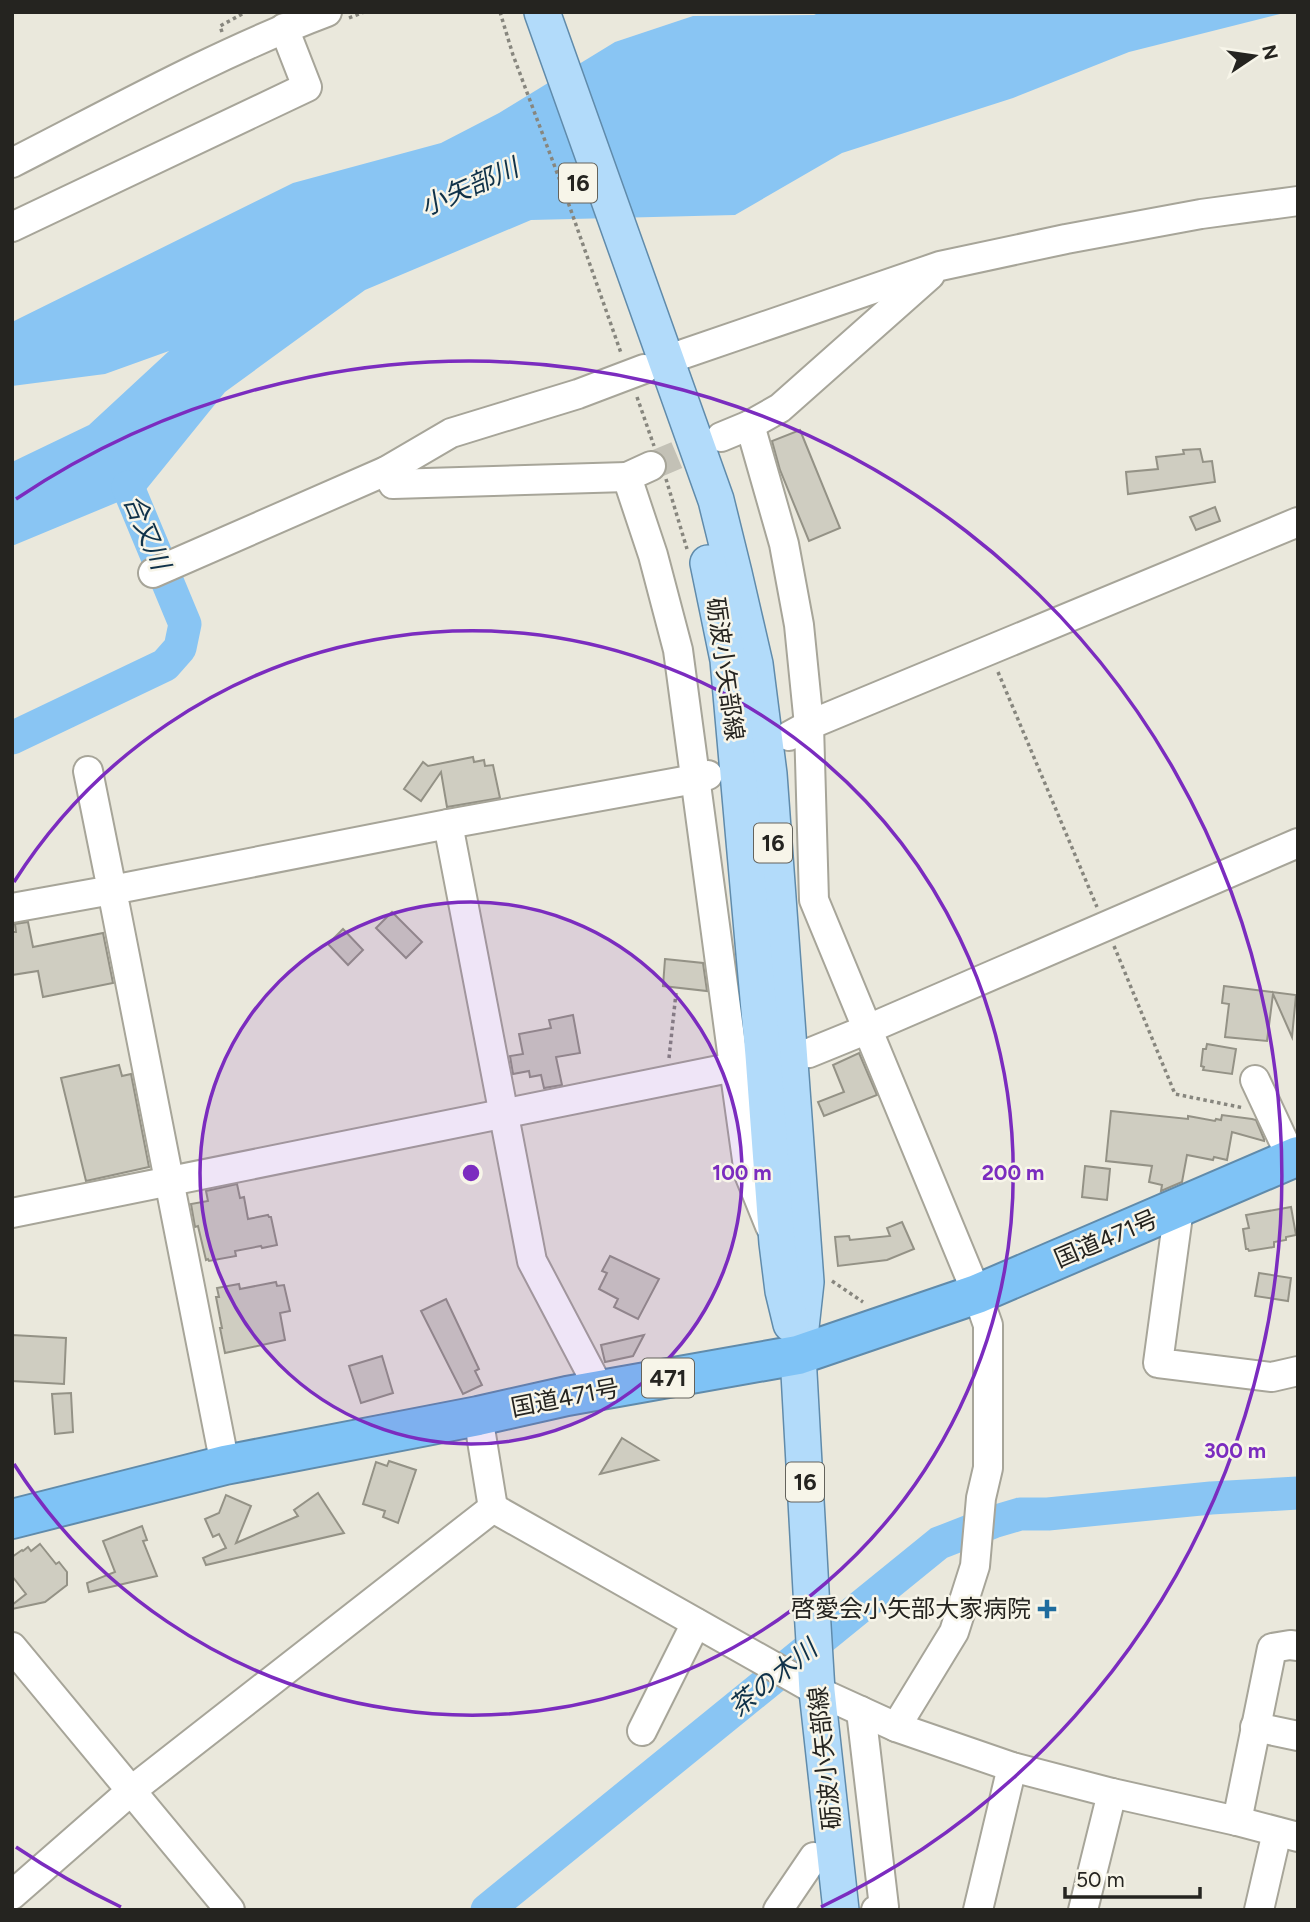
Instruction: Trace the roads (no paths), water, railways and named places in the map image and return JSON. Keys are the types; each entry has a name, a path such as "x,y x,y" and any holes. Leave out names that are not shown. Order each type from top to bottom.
{"highway":[{"name":"国道471号","path":"12,1519 225,1465 600,1390 798,1355 977,1294 1295,1158"}],"main road":[{"name":"砺波小矢部線","path":"518,12 652,357 716,500 755,664 769,774 806,1282 798,1355 817,1692 841,1910"},
{"name":"砺波小矢部線","path":"542,12 652,357 707,558 728,660 777,1243 783,1291 798,1355"}],"street":[{"path":"12,163 229,53 327,12"},
{"path":"12,228 307,88 284,28"},
{"path":"153,573 386,471 451,433 578,394 652,357 940,266 1201,214 1298,201"},
{"path":"721,437 780,408 940,266"},
{"path":"750,425 785,544 799,625 799,731 814,900 988,1325 988,1468 981,1498 975,1566 954,1632 896,1727"},
{"path":"386,471 393,484 639,472 653,555 678,650 702,777 734,1067 749,1174 777,1243"},
{"path":"799,731 1298,522"},
{"path":"88,771 225,1465"},
{"path":"12,908 702,777"},
{"path":"448,824 531,1261 600,1390"},
{"path":"788,1055 809,1053 869,1029 1298,843"},
{"path":"12,1213 734,1067"},
{"path":"1255,1080 1295,1158"},
{"path":"1179,1208 1158,1363 1272,1377 1298,1371"},
{"path":"478,1416 493,1508"},
{"path":"493,1508 817,1692 896,1727 1012,1767 1287,1835 1259,1910"},
{"path":"12,1895 132,1790 493,1508"},
{"path":"642,1731 696,1623"},
{"path":"1237,1821 1272,1648 1298,1646"},
{"path":"12,1647 230,1910"},
{"path":"861,1711 882,1909"},
{"path":"1255,1727 1298,1736"},
{"path":"978,1910 1012,1767"},
{"path":"1083,1910 1112,1793"},
{"path":"778,1910 814,1857"}],"water":[{"name":"小矢部川","path":"820,12 1288,12 1129,52 1013,98 842,153 735,215 531,220 365,290 225,392 144,492 155,521 136,534 118,502 12,546 12,462 89,425 169,351 105,374 12,386 12,322 293,183 441,143 499,113 615,42 693,16 814,15"}],"waterway":[{"name":"合又川","path":"12,738 165,665 180,648 185,624 128,487"},
{"name":"茶の木川","path":"487,1910 939,1543 1020,1514 1048,1514 1211,1498 1298,1493"}],"tunnel":[{"path":"651,466 715,439"}],"place":[{"name":"啓愛会小矢部大家病院","path":"1047,1609"}]}
